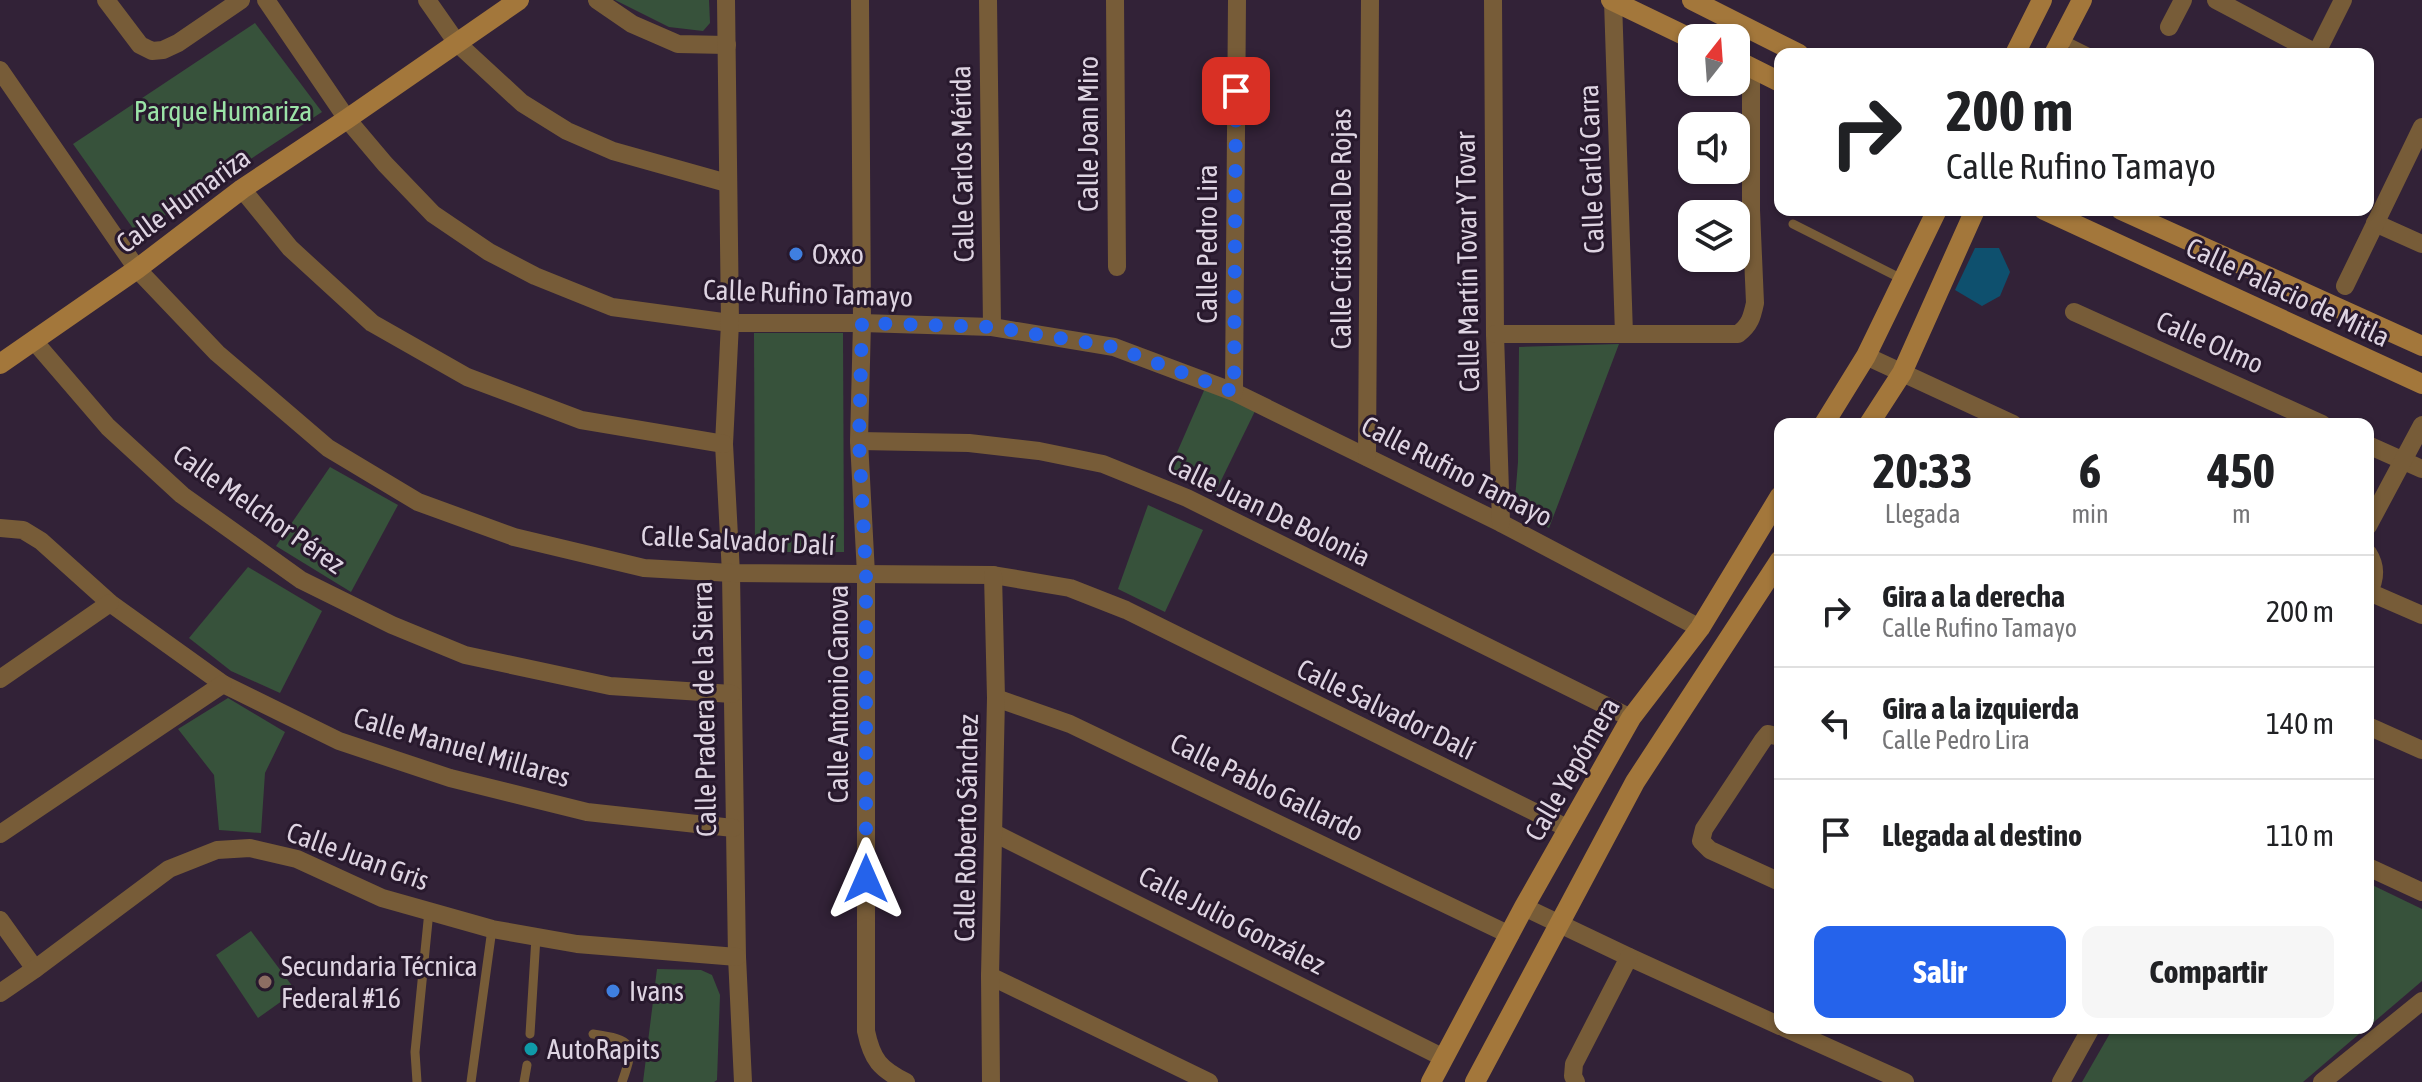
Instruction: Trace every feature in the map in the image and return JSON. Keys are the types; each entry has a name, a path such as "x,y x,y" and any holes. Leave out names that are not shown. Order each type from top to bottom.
{"main road":[{"name":"Calle Humariza","path":"0,364 137,269 242,189 519,0"},
{"path":"1612,0 1678,32"},
{"path":"1692,0 1787,48"},
{"path":"2018,48 2042,0"},
{"path":"2058,46 2082,0"},
{"path":"1750,67 1774,79"},
{"path":"1828,418 1866,356 1934,216"},
{"path":"1873,418 1902,373 1972,216"},
{"name":"Calle Palacio de Mitla","path":"2057,216 2422,384"},
{"name":"Calle Palacio de Mitla","path":"2135,216 2422,346"},
{"name":"Calle Yepómera","path":"1431,1082 1524,907 1631,718 1700,628 1774,506"},
{"path":"1475,1082 1635,782 1774,569"}],"street":[{"path":"106,0 140,45 152,51 178,43 241,0"},
{"name":"Calle Rufino Tamayo","path":"266,0 347,119 433,214 489,252 535,276 612,307 730,323 992,327 1114,347 1234,392 1501,523 1700,628"},
{"path":"427,0 457,43 522,103 567,131 613,151 727,183"},
{"path":"597,0 632,24 678,44 727,45"},
{"name":"Calle Pradera de la Sierra","path":"726,0 730,323 724,444 731,573 733,828 743,1082"},
{"name":"Calle Antonio Canova","path":"860,0 862,323 859,441 866,574 866,1031 875,1060 906,1082"},
{"name":"Calle Carlos Mérida","path":"988,0 992,327"},
{"name":"Calle Joan Miro","path":"1115,0 1117,267"},
{"name":"Calle Pedro Lira","path":"1234,392 1237,0"},
{"name":"Calle Cristóbal De Rojas","path":"1367,457 1370,0"},
{"name":"Calle Martín Tovar Y Tovar","path":"1493,0 1495,334 1501,523"},
{"name":"Calle Carló Carra","path":"1612,0 1624,334"},
{"path":"2169,27 2183,0"},
{"path":"2216,0 2307,48"},
{"path":"2319,48 2343,0"},
{"name":"Calle Salvador Dalí","path":"0,70 137,269 217,353 328,448 418,502 514,537 644,568 731,573 993,575 1070,588 1126,610 1569,829"},
{"path":"1495,334 1738,334 1747,327 1755,303 1746,96"},
{"path":"2345,286 2422,127"},
{"path":"242,189 290,248 372,323 467,377 581,420 724,444"},
{"path":"2375,223 2422,244"},
{"name":"Calle Olmo","path":"2074,312 2309,418"},
{"name":"Calle Melchor Pérez","path":"34,341 108,427 182,495 301,580 392,625 465,655 610,686 732,694"},
{"path":"1866,356 2000,418"},
{"path":"2374,514 2422,425"},
{"name":"Calle Juan De Bolonia","path":"859,441 969,443 1039,451 1103,464 1187,498 1631,718"},
{"path":"2374,448 2422,469"},
{"name":"Calle Manuel Millares","path":"0,528 23,530 41,541 110,603 223,684 339,741 450,778 587,812 733,828"},
{"name":"Calle Roberto Sánchez","path":"991,1082 996,698 993,575"},
{"path":"2374,595 2422,615"},
{"path":"0,679 110,603"},
{"path":"0,834 223,684"},
{"name":"Calle Pablo Gallardo","path":"996,698 1070,724 1510,935"},
{"path":"2374,729 2422,750"},
{"path":"1774,736 1768,734 1763,740 1704,829 1701,841 1710,850 1774,879"},
{"name":"Calle Julio González","path":"994,833 1444,1058"},
{"name":"Calle Juan Gris","path":"0,993 169,869 217,850 250,848 297,859 382,898 492,929 577,944 737,957"},
{"path":"2374,870 2422,892"},
{"path":"1524,907 1774,1023"},
{"path":"0,920 35,969"},
{"path":"1576,1082 1574,1064 1629,957"},
{"path":"990,976 1209,1082"},
{"path":"2322,1082 2422,1001"},
{"path":"1799,1034 1905,1082"},
{"path":"2061,1082 2088,1034"}],"lane":[{"path":"1793,224 1902,279"},
{"path":"417,1082 415,1052 429,911"},
{"path":"471,1082 492,929"},
{"path":"530,1034 536,937"},
{"path":"593,1034 618,1038 630,1047 631,1059 622,1082"},
{"path":"524,1082 527,1065"}],"green space":[{"path":"615,0 709,0 710,23 703,31 669,27"},
{"name":"Parque Humariza","path":"255,23 322,112 137,234 73,144"},
{"path":"754,333 843,333 844,552 755,552"},
{"path":"1619,344 1549,528 1514,511 1518,462 1519,347"},
{"path":"1206,386 1256,409 1214,495 1168,473"},
{"path":"330,467 398,505 351,592 276,546"},
{"path":"1148,505 1203,530 1165,612 1118,589"},
{"path":"248,567 322,611 280,693 231,671 189,638"},
{"path":"228,698 285,732 265,773 261,833 219,830 214,775 178,729"},
{"path":"2374,886 2422,909 2422,981 2374,1022"},
{"path":"251,931 296,991 258,1018 216,955"},
{"path":"657,969 701,970 712,975 720,995 717,1080 714,1082 643,1082"},
{"path":"2110,1034 2359,1034 2303,1082 2082,1082"}],"water":[{"path":"1975,248 1999,248 2010,272 2000,296 1982,306 1955,290"}],"place":[{"name":"Oxxo","path":"796,254"},
{"name":"Secundaria Técnica Federal #16","path":"265,982"},
{"name":"Ivans","path":"613,991"},
{"name":"AutoRapits","path":"531,1049"}],"route":[{"path":"866,879 866,574 859,441 862,323 992,327 1114,347 1234,392 1236,91"}]}
